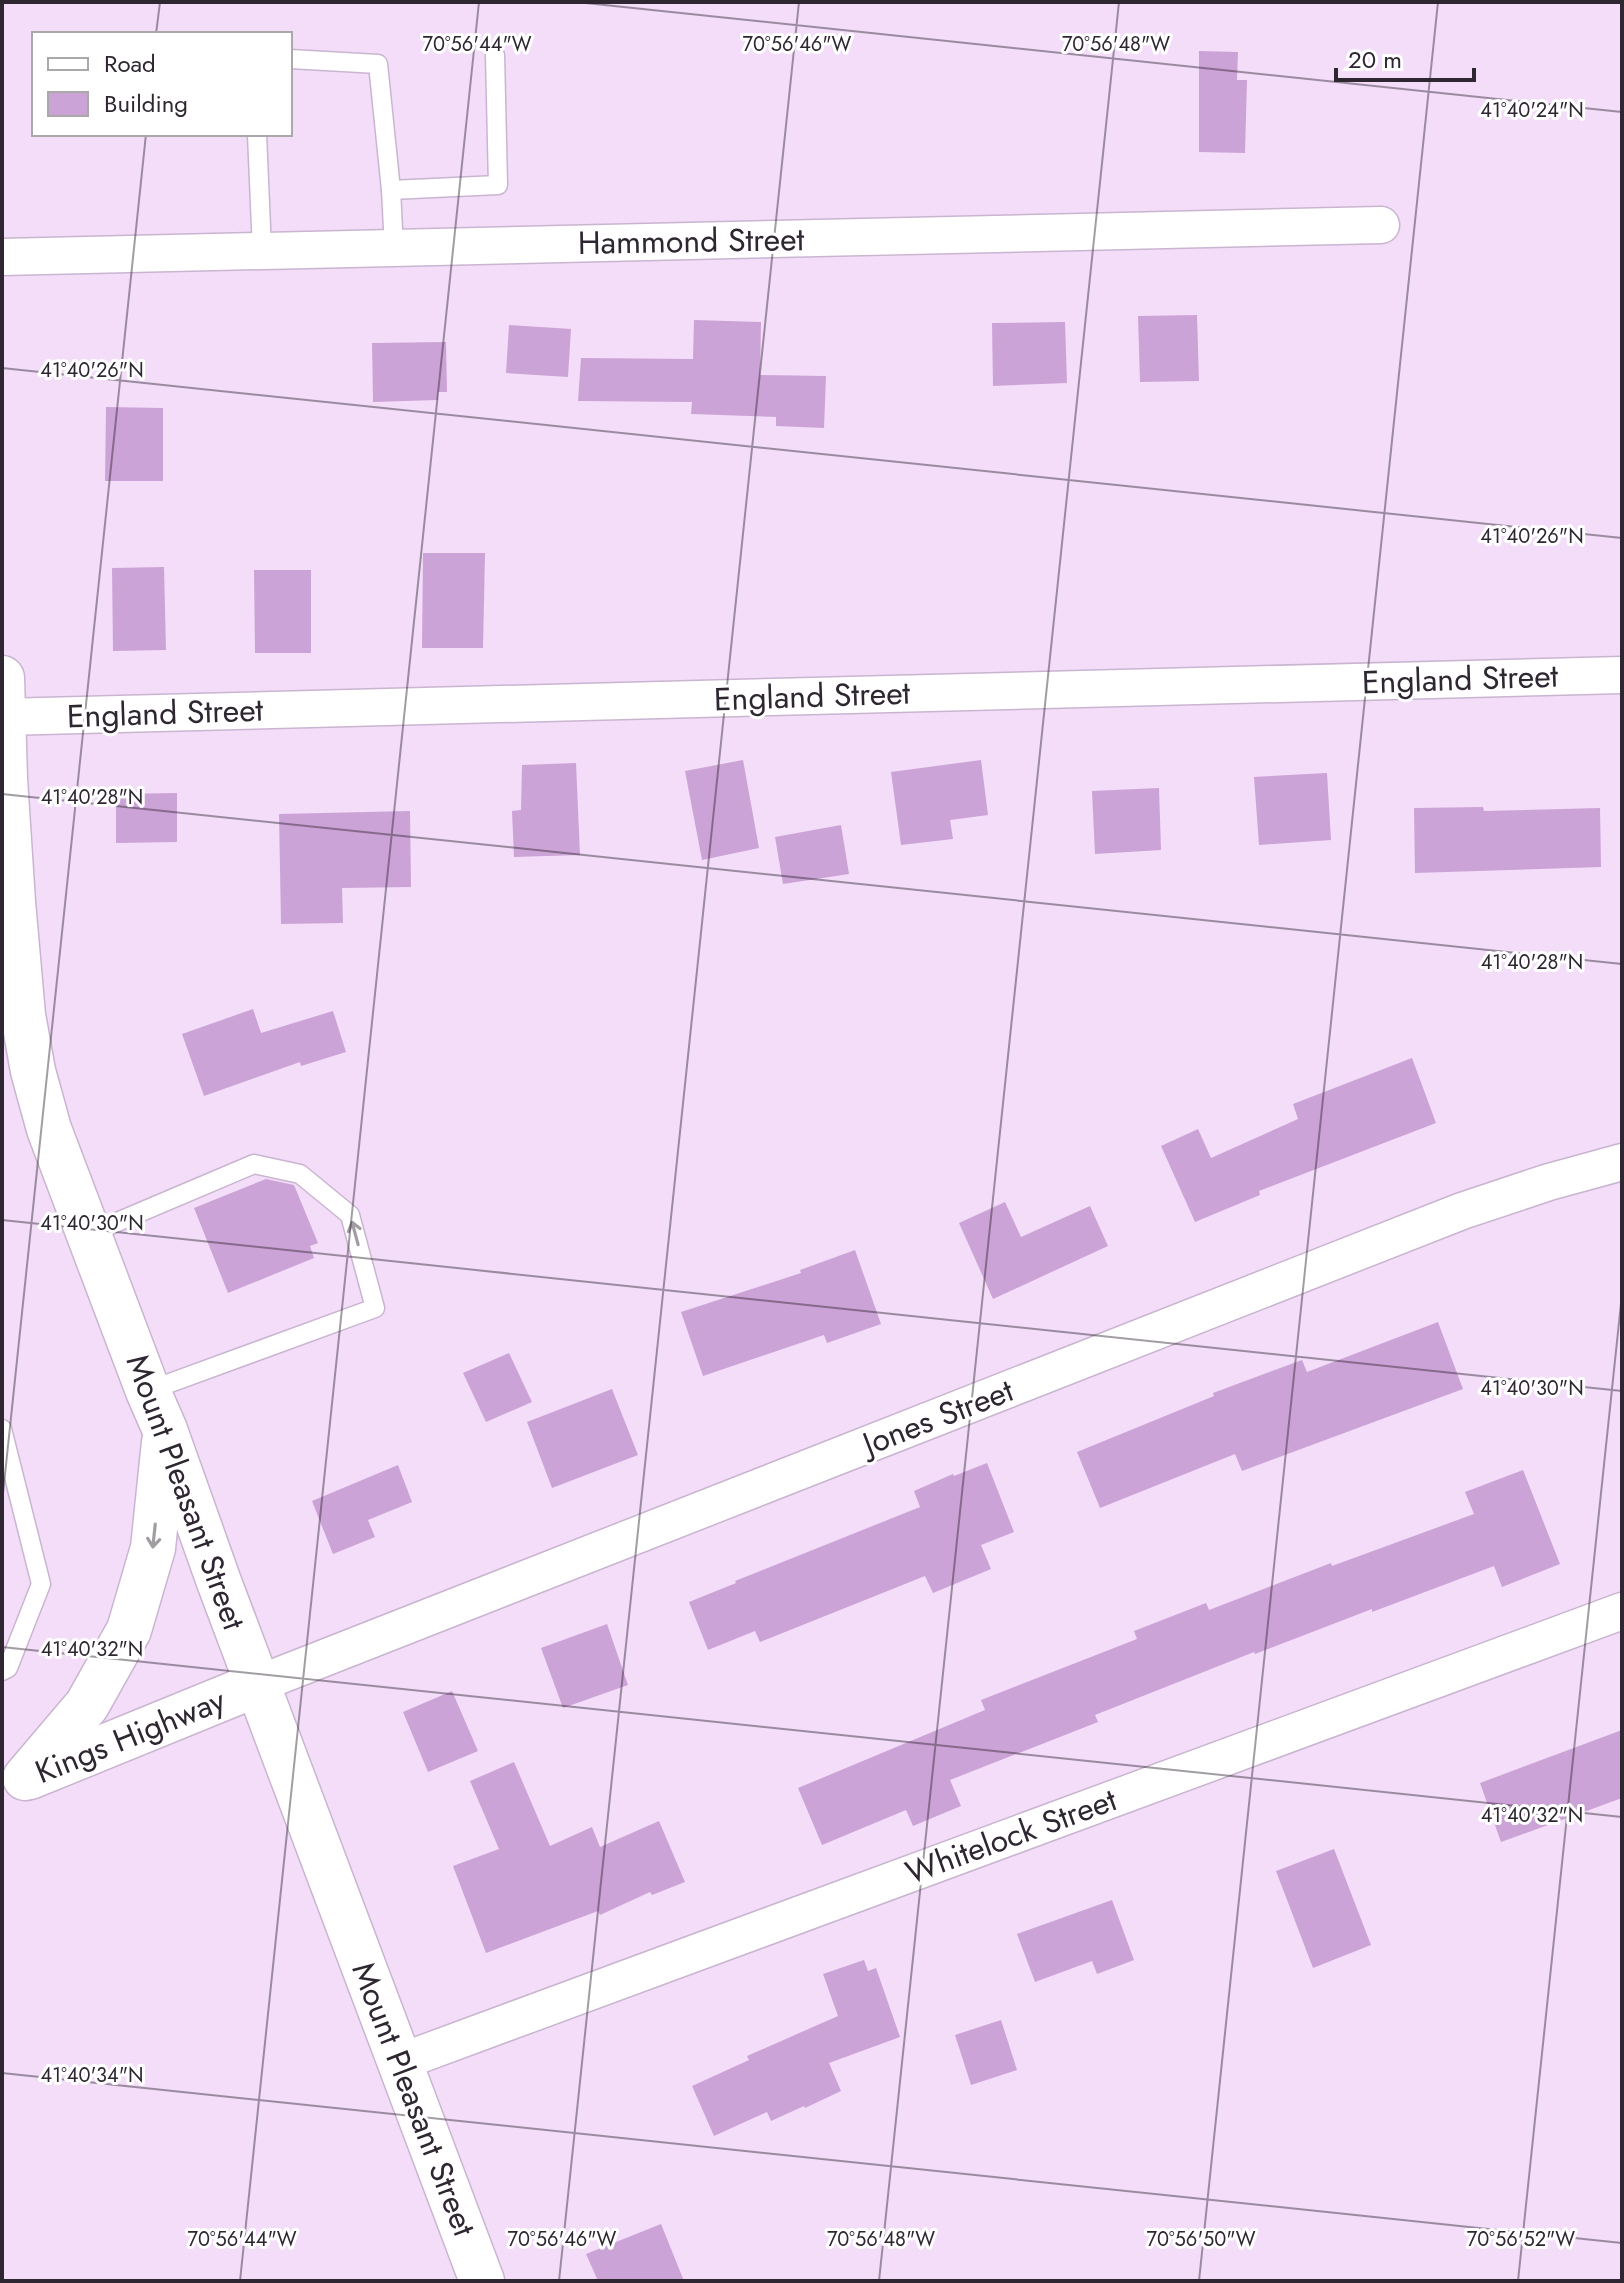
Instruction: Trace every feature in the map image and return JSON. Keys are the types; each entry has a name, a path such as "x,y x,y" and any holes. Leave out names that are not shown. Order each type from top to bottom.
{"main road":[{"name":"Mount Pleasant Street","path":"2,678 9,934 33,1071 49,1129 165,1430 482,2281"},
{"path":"14,1783 87,1705 129,1630 153,1548 165,1430"},
{"name":"Kings Highway","path":"14,1783 258,1684"}],"street":[{"name":"Hammond Street","path":"2,257 1381,225"},
{"name":"England Street","path":"3,717 1622,675"},
{"name":"Jones Street","path":"258,1684 1462,1211 1622,1162"},
{"name":"Whitelock Street","path":"400,2062 1622,1611"}],"lane":[{"path":"391,190 498,185 495,55"},
{"path":"292,59 378,64 394,248"},
{"path":"257,136 262,251"},
{"path":"88,1234 254,1164 300,1174 350,1215 375,1308 148,1391"},
{"path":"2,1429 41,1584 8,1668 2,1671"}],"building":[{"path":"1199,51 1238,52 1237,80 1247,80 1245,153 1199,152"},
{"path":"1197,315 1199,381 1140,382 1138,316"},
{"path":"694,320 761,322 760,375 826,376 824,428 776,426 776,417 691,414 692,402 578,401 581,358 693,359"},
{"path":"1065,322 1067,383 993,386 992,323"},
{"path":"509,325 571,329 568,377 506,373"},
{"path":"446,342 447,392 438,392 438,400 373,402 372,343"},
{"path":"106,407 163,408 163,481 105,481"},
{"path":"423,553 485,553 483,648 422,648"},
{"path":"164,567 166,650 113,651 112,568"},
{"path":"254,570 311,570 311,653 255,653"},
{"path":"743,760 759,848 702,860 685,771"},
{"path":"981,760 988,815 950,820 953,839 901,845 891,772"},
{"path":"576,763 580,855 514,857 512,811 521,810 522,765"},
{"path":"1327,773 1331,840 1259,845 1254,777"},
{"path":"1159,788 1161,850 1095,854 1092,791"},
{"path":"177,793 177,842 116,843 116,794"},
{"path":"1483,807 1484,811 1600,808 1601,867 1415,873 1414,808"},
{"path":"410,811 411,887 342,888 343,923 281,924 279,814"},
{"path":"841,825 849,874 783,884 775,837"},
{"path":"253,1009 261,1033 333,1011 346,1052 301,1066 300,1062 204,1096 182,1034"},
{"path":"1412,1058 1436,1123 1259,1191 1260,1195 1195,1222 1161,1146 1198,1129 1211,1158 1298,1119 1293,1104"},
{"path":"266,1179 294,1185 318,1243 310,1246 314,1258 228,1293 194,1208"},
{"path":"1005,1202 1021,1237 1090,1206 1108,1246 993,1299 959,1223"},
{"path":"855,1250 881,1324 827,1343 824,1335 703,1376 681,1312 801,1273 800,1270"},
{"path":"1438,1322 1463,1389 1242,1471 1235,1454 1100,1508 1077,1452 1214,1396 1213,1393 1302,1360 1307,1372"},
{"path":"509,1353 532,1402 486,1422 463,1373"},
{"path":"612,1389 638,1455 552,1488 527,1422"},
{"path":"987,1463 1014,1532 981,1545 991,1569 933,1593 925,1576 760,1642 755,1631 708,1650 689,1602 920,1507 914,1491"},
{"path":"398,1465 412,1502 368,1520 375,1537 333,1554 312,1501"},
{"path":"1523,1470 1560,1564 1502,1587 1494,1566 1254,1652 1095,1715 1098,1722 950,1780 961,1806 913,1826 906,1810 822,1845 798,1788 985,1710 981,1700 1137,1639 1134,1631 1206,1603 1209,1610 1331,1563 1332,1566 1474,1514 1465,1492"},
{"path":"607,1624 628,1685 563,1708 541,1648"},
{"path":"452,1691 478,1751 428,1772 403,1712"},
{"path":"1622,1730 1622,1798 1501,1842 1480,1783"},
{"path":"514,1762 550,1846 592,1827 600,1847 659,1821 685,1882 652,1895 650,1892 600,1915 598,1911 486,1953 453,1866 499,1849 470,1781"},
{"path":"1334,1849 1371,1945 1313,1968 1276,1871"},
{"path":"1112,1900 1134,1960 1097,1974 1092,1961 1035,1982 1017,1934"},
{"path":"864,1960 868,1971 876,1968 900,2037 829,2063 841,2091 771,2121 767,2112 714,2136 692,2086 749,2060 747,2056 838,2016 823,1974"},
{"path":"1001,2020 1017,2070 971,2085 955,2035"},
{"path":"661,2224 684,2281 598,2281 586,2254"}]}
